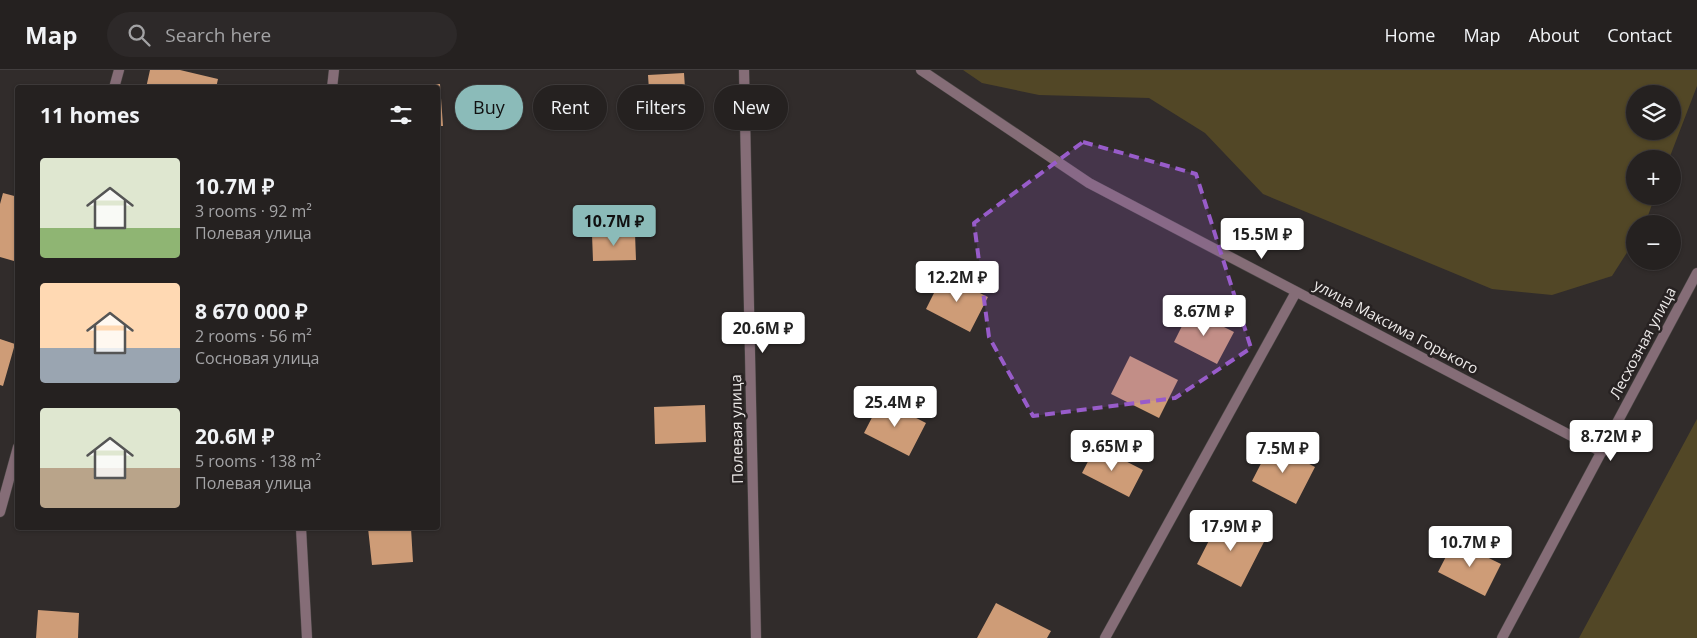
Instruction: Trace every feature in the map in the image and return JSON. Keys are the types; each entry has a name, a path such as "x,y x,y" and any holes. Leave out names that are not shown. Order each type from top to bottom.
{"street":[{"path":"115,85 119,70"},
{"path":"332,85 334,70"},
{"name":"Полевая улица","path":"744,70 756,638"},
{"name":"улица Максима Горького","path":"922,70 1089,183 1602,452"},
{"name":"Лесхозная улица","path":"1502,638 1697,273"},
{"path":"1106,638 1296,292"},
{"path":"0,512 15,458"},
{"path":"301,530 307,638"}],"highlighted area":[{"path":"1083,142 1196,174 1251,348 1175,398 1033,416 989,337 974,223"}],"shaded area":[{"path":"963,70 1697,70 1697,86 1681,128 1681,85 1626,85 1626,140 1676,140 1672,150 1626,150 1626,205 1652,205 1648,215 1626,215 1626,254 1612,276 1552,295 1492,289 1263,194 1205,133 1149,98 1039,95 982,83"},
{"path":"1697,419 1697,638 1579,638"}],"building":[{"path":"150,70 180,70 218,79 217,85 147,85"},
{"path":"684,73 685,85 649,85 648,75"},
{"path":"440,84 443,126 440,126 440,85 423,85"},
{"path":"3,193 15,196 14,261 0,257 0,204"},
{"path":"635,233 636,260 593,261 592,234"},
{"path":"943,275 988,297 970,332 926,309"},
{"path":"1190,310 1234,332 1217,364 1174,342"},
{"path":"0,339 15,344 3,386 0,385"},
{"path":"1130,356 1178,380 1159,418 1111,394"},
{"path":"881,400 926,423 909,456 864,433"},
{"path":"705,405 706,442 655,444 654,407"},
{"path":"1271,444 1315,467 1296,504 1252,481"},
{"path":"1096,446 1143,470 1129,497 1082,473"},
{"path":"1221,517 1265,540 1241,587 1197,564"},
{"path":"368,530 411,530 413,562 372,565"},
{"path":"1454,541 1501,564 1485,596 1438,572"},
{"path":"996,603 1051,631 1047,638 977,638"},
{"path":"38,610 79,613 78,638 36,638"}]}
